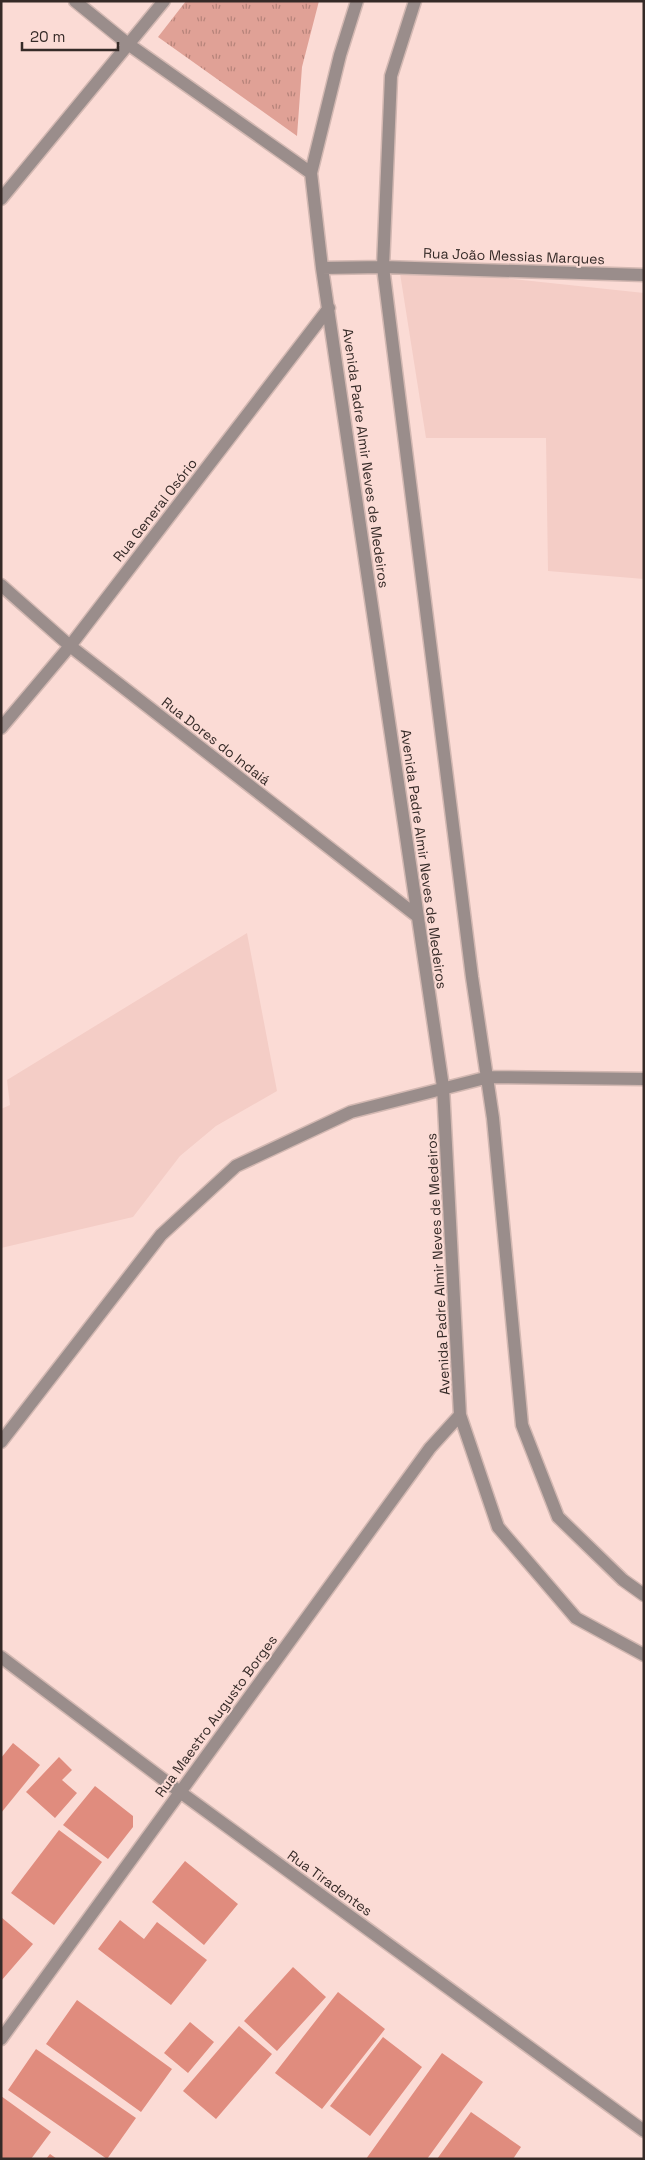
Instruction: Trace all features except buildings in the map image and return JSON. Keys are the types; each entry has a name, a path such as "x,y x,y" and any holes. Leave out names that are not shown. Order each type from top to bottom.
{"street":[{"path":"75,1 128,44 311,173"},
{"path":"1,199 164,1"},
{"name":"Avenida Padre Almir Neves de Medeiros","path":"357,1 340,55 311,173 322,268 443,1087 460,1415 498,1527 576,1618 644,1655"},
{"path":"415,1 391,76 383,267 472,977 488,1077 522,1425 558,1517 623,1580 644,1595"},
{"name":"Rua João Messias Marques","path":"322,268 383,267 644,275"},
{"name":"Rua General Osório","path":"1,728 70,646 329,308"},
{"name":"Rua Dores do Indaiá","path":"1,585 70,646 417,916"},
{"path":"1,1442 161,1235 236,1166 351,1112 488,1077 644,1079"},
{"name":"Rua Maestro Augusto Borges","path":"1,2039 430,1448 460,1415"},
{"name":"Rua Tiradentes","path":"1,1657 180,1792 644,2131"}],"shaded area":[{"path":"399,267 644,293 644,579 548,571 546,438 426,438"},
{"path":"247,933 277,1091 216,1126 180,1156 133,1217 1,1248 1,1109 10,1105 7,1080"}],"green space":[{"path":"186,1 319,1 302,67 297,136 158,37"}]}
